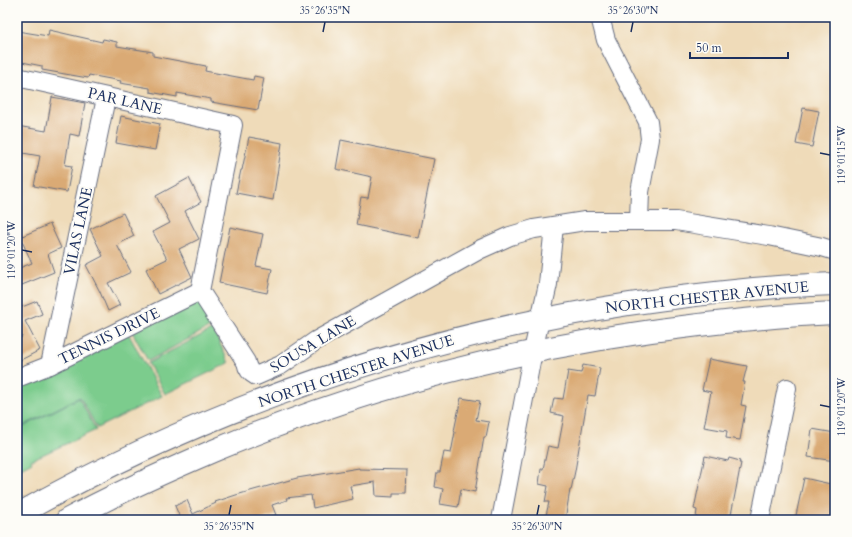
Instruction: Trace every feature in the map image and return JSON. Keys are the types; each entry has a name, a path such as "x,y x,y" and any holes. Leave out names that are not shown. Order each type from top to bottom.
{"main road":[{"name":"NORTH CHESTER AVENUE","path":"17,515 60,490 109,465 239,408 299,386 389,357 451,340 540,319 578,312 672,297 767,288 835,284"},
{"name":"NORTH CHESTER AVENUE","path":"67,520 171,469 250,436 308,414 398,385 458,368 583,341 651,330 769,317 835,314"}],"street":[{"path":"600,17 606,40 648,122 650,139 640,192 638,220"},
{"name":"PAR LANE","path":"17,77 233,125 200,291"},
{"name":"VILAS LANE","path":"50,365 106,98"},
{"path":"501,520 533,351 548,284 554,226 585,221 676,221 769,236 835,251"},
{"name":"SOUSA LANE","path":"200,291 246,362 247,368 256,376 281,365 317,340 481,249 510,236 534,229 554,226"},
{"name":"TENNIS DRIVE","path":"17,378 50,365 200,291"},
{"path":"760,520 787,388"}],"green space":[{"path":"198,296 212,326 148,361 130,328"},
{"path":"213,329 229,363 165,394 148,363"},
{"path":"127,331 162,396 97,428 80,397 17,429 17,388"},
{"path":"79,398 96,430 31,460 32,462 17,470 17,430"}],"building":[{"path":"49,30 102,42 103,39 117,42 117,46 153,52 153,56 206,66 205,71 253,80 254,76 264,78 258,110 211,102 211,99 177,93 177,97 150,92 150,88 120,83 121,81 89,75 88,78 42,70 42,66 17,61 17,31 48,36"},
{"path":"52,97 85,103 79,136 70,134 65,165 72,166 67,192 34,186 40,156 17,152 17,126 46,131"},
{"path":"803,108 819,111 812,147 796,144"},
{"path":"121,116 160,124 155,150 116,143"},
{"path":"249,137 282,143 273,200 236,193"},
{"path":"341,140 434,159 418,238 356,225 361,197 368,198 372,177 336,169"},
{"path":"189,178 201,202 185,211 199,239 179,249 192,277 158,294 146,269 167,259 153,232 170,223 156,196"},
{"path":"123,213 134,236 117,245 131,272 108,283 120,305 108,311 86,265 103,256 90,229"},
{"path":"50,224 61,248 48,254 54,272 17,287 17,269 32,263 20,237"},
{"path":"230,227 263,234 256,266 272,269 267,293 219,283"},
{"path":"37,301 42,314 25,321 40,350 17,362 17,339 22,337 17,324 17,309"},
{"path":"709,359 747,366 743,382 745,382 741,405 746,406 740,440 726,438 727,431 704,427 711,392 702,390"},
{"path":"583,365 600,368 595,396 588,395 565,520 545,520 549,502 545,502 548,486 539,484 541,469 543,469 548,446 558,448 564,416 551,413 554,398 563,399 568,371 581,373"},
{"path":"461,398 480,401 476,420 489,422 486,437 484,437 475,492 461,489 458,507 440,504 443,489 435,487 437,472 440,472 444,452 451,453"},
{"path":"812,429 835,433 835,461 808,457"},
{"path":"705,456 728,461 729,458 740,461 739,463 741,463 730,520 706,520 696,518 697,510 694,509"},
{"path":"359,468 407,470 406,493 393,493 393,497 376,496 375,482 350,486 353,499 313,508 311,495 286,498 287,500 272,505 276,515 260,520 181,520 175,506 187,500 193,514 216,503 215,502 297,478"},
{"path":"804,478 835,485 835,500 831,520 795,520"}]}
